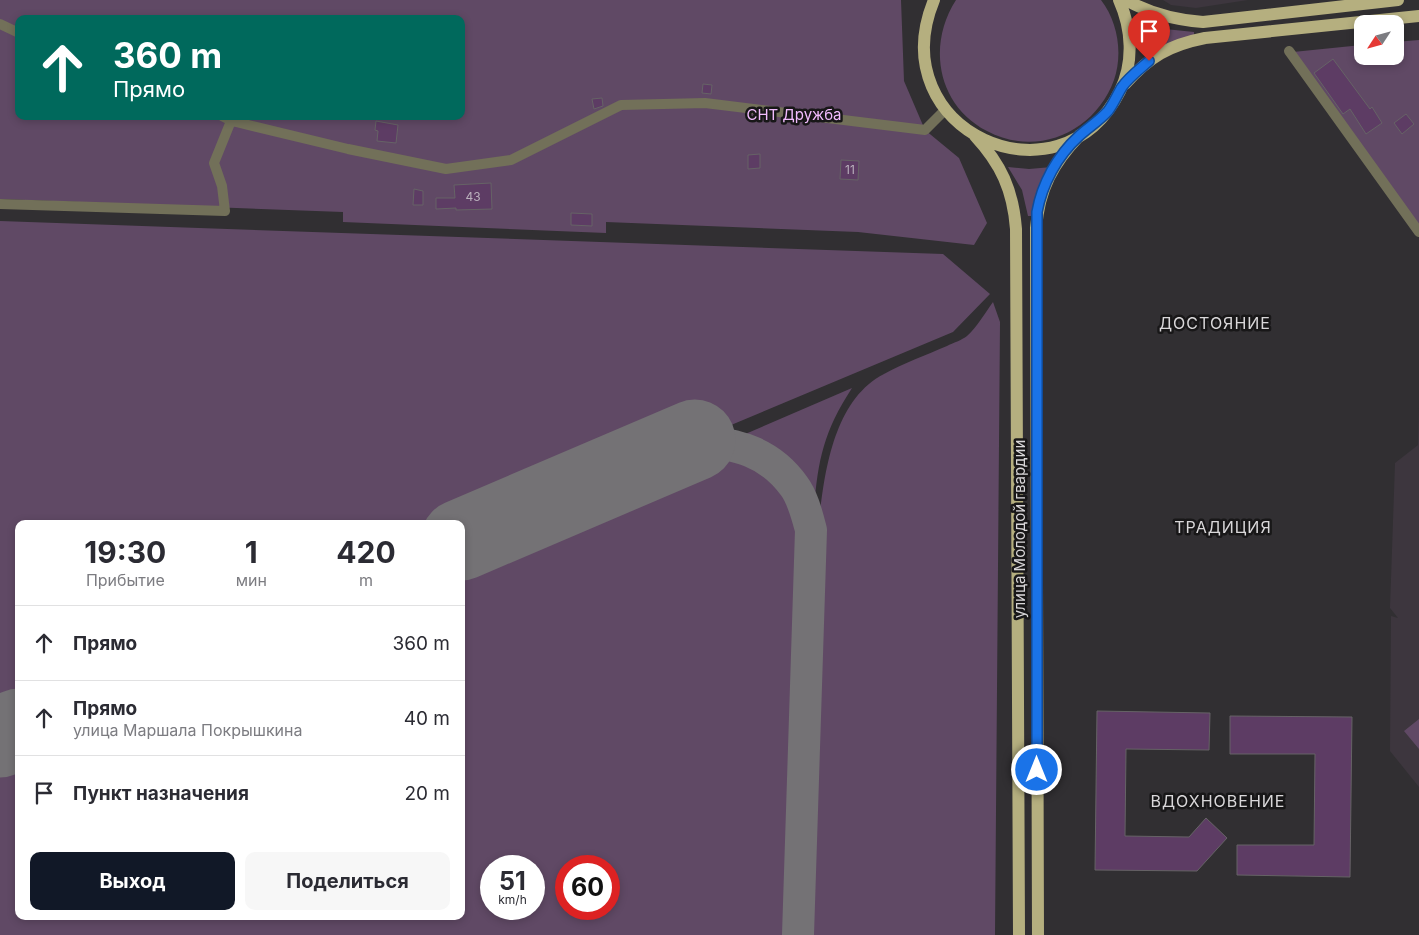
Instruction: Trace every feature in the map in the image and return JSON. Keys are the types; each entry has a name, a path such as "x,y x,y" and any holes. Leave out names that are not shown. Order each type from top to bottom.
{"main road":[{"path":"934,0 929,12 924,37 925,63 932,88 946,110 959,124 975,136 1005,148 1030,150 1056,146 1080,135 1100,119 1116,99 1122,87 1129,62 1130,50 1128,24 1119,0"},
{"path":"1126,0 1165,17 1203,22 1398,0"},
{"path":"1122,87 1149,61 1168,49 1187,41 1419,16"},
{"name":"улица Молодой гвардии","path":"1038,935 1036,228 1039,203 1050,175 1066,150 1080,135"},
{"name":"улица Молодой гвардии","path":"975,136 989,152 1008,186 1012,198 1016,229 1020,935"}],"street":[{"path":"0,24 15,30"},
{"path":"1288,51 1419,232"},
{"path":"236,120 348,149 446,168 511,160 621,105 705,103 925,130 946,110"},
{"path":"0,204 225,211 222,186 214,163 232,120"}],"shaded area":[{"path":"1163,0 1248,0 1196,8 1171,5"},
{"path":"1419,408 1419,787 1390,751 1391,616 1398,618 1390,608 1395,463 1418,445"}],"green space":[{"name":"СНТ Дружба","path":"0,0 901,0 904,81 925,130 959,158 987,223 974,245 858,232 606,222 606,233 343,222 343,212 0,199"},
{"path":"956,0 1101,0 1115,28 1118,49 1117,70 1105,98 1093,114 1079,126 1062,135 1044,140 1025,142 1006,139 987,131 970,120 957,106 948,90 942,73 940,54 942,36 947,17"},
{"path":"1141,19 1165,29 1194,32 1194,37 1145,61 1146,40"},
{"path":"1419,40 1419,234 1293,52 1354,46 1354,65 1404,65 1404,41"},
{"path":"1008,167 1029,169 1052,167 1033,216 1028,216 1022,190"},
{"path":"0,221 943,254 990,294 953,332 465,536 465,520 15,520 15,725 0,731"},
{"path":"993,302 1000,322 995,935 812,935 818,533 823,490 833,444 841,422 852,403 866,386 892,370 967,336"},
{"path":"852,388 842,403 824,446 820,460 814,509 800,481 788,464 763,446 736,438"},
{"path":"730,449 745,454 771,468 781,477 790,488 796,500 801,515 803,531 788,935 0,935 0,750 15,744 15,920 465,920 465,552 687,458 708,452"},
{"path":"1419,719 1419,749 1404,731"}],"building":[{"path":"1333,59 1370,109 1372,107 1382,123 1366,134 1350,109 1343,114 1314,73"},
{"path":"703,84 712,85 711,94 702,93"},
{"path":"602,98 603,106 594,109 592,99"},
{"path":"1406,114 1414,124 1402,134 1394,123"},
{"path":"376,121 398,125 396,143 377,141"},
{"path":"760,154 760,168 748,169 748,155"},
{"path":"841,160 859,161 858,180 840,179"},
{"path":"491,183 492,209 436,209 436,198 455,198 454,185"},
{"path":"414,189 423,191 423,205 413,205"},
{"path":"571,213 592,214 592,226 571,225"},
{"path":"1097,711 1210,713 1209,750 1126,749 1125,836 1189,837 1206,818 1227,838 1197,871 1095,870"},
{"path":"1230,716 1352,717 1350,877 1237,875 1237,845 1314,845 1315,754 1230,754"}],"taxiway":[{"path":"695,440 738,447 750,451 774,465 784,474 800,496 811,530 798,935"}],"runway":[{"path":"465,538 695,440"},
{"path":"0,737 15,731"}],"district":[{"name":"ДОСТОЯНИЕ","path":"1215,323"},
{"name":"ТРАДИЦИЯ","path":"1223,527"},
{"name":"ВДОХНОВЕНИЕ","path":"1218,801"}],"route":[{"path":"1037,770 1037,212 1042,193 1060,158 1080,135 1109,110 1122,87 1149,61"}]}
